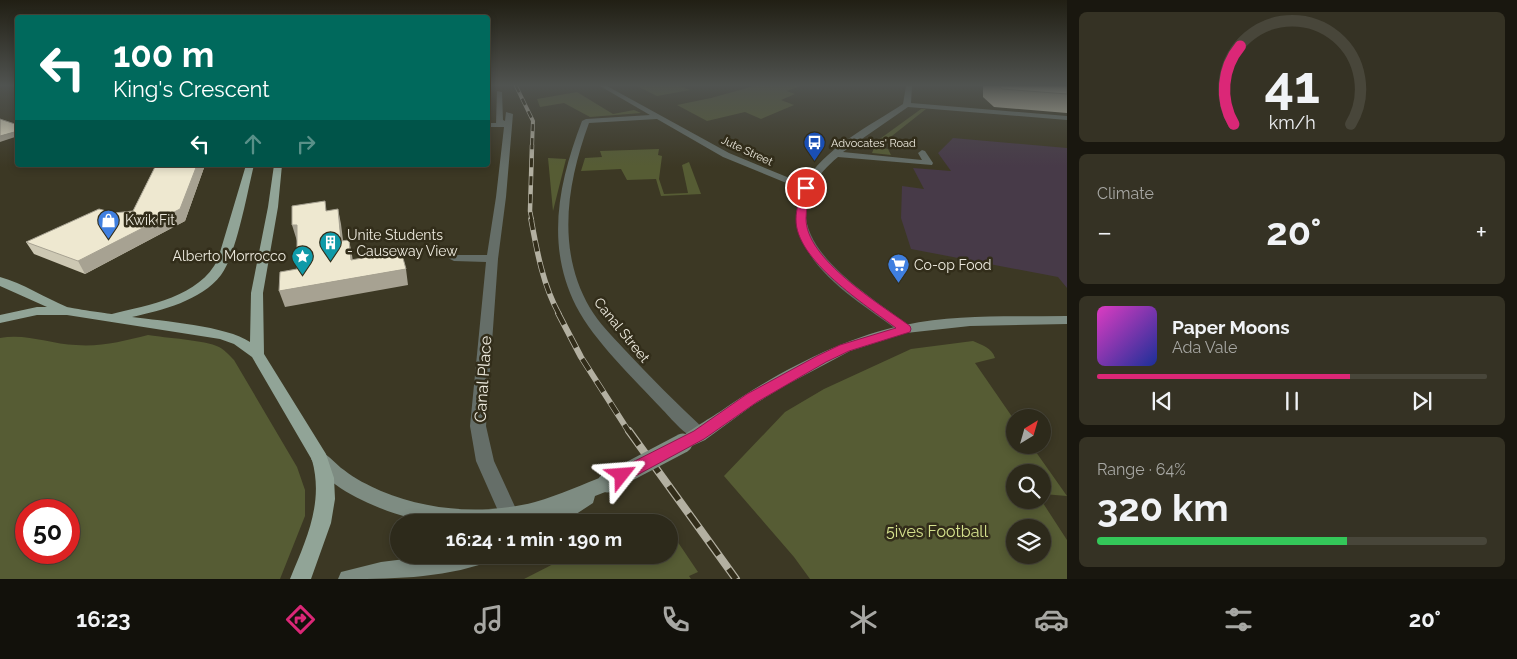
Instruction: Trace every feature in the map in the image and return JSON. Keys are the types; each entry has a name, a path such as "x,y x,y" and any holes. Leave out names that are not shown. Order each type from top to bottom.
{"main road":[{"path":"103,317 158,306 186,294 214,276 226,253 249,167"},
{"path":"257,354 257,293 273,207 278,167"},
{"path":"0,281 67,311"},
{"path":"0,319 37,311 67,311 222,335 238,341 257,354 320,459 324,474 326,491 315,539 300,579"},
{"path":"561,514 607,483 699,435 752,398 845,348 905,329 970,322 1067,320"},
{"path":"320,459 339,476 365,491 404,506 440,514"},
{"path":"526,514 607,483"},
{"path":"348,579 368,573 444,564"}],"street":[{"path":"499,113 499,121 508,120"},
{"name":"Jute Street","path":"652,113 726,155 806,188"},
{"path":"895,113 836,154 816,173 806,188 801,218 802,229 816,257 831,272 905,329"},
{"path":"1006,113 1067,118"},
{"name":"Canal Street","path":"659,117 586,120 569,173 563,200 563,238 575,288 581,304 591,319 630,365 699,435"},
{"path":"490,124 508,120"},
{"name":"Canal Place","path":"508,120 501,197 492,258 478,426 485,461 510,514"},
{"path":"836,154 929,163 922,152"},
{"path":"454,258 492,258"}],"shaded area":[{"path":"953,138 1067,148 1067,288 1058,277 911,249 901,218 902,186 924,189 913,168 951,171 938,153"}],"green space":[{"path":"583,113 641,113 590,117"},
{"path":"692,113 741,113 707,121"},
{"path":"747,113 775,113 761,119"},
{"path":"915,113 921,113 883,143 882,148 888,149 891,155 872,153 877,141"},
{"path":"659,149 658,155 662,156 659,179 664,194 688,193 682,165 689,162 701,194 661,196 656,179 627,180 621,169 581,171 585,158 602,157 600,151"},
{"path":"548,158 566,159 553,211"},
{"path":"148,335 195,341 219,347 234,360 297,467 305,490 305,516 280,579 0,579 0,338 19,337 85,345 112,343"},
{"name":"5ives Football","path":"973,341 986,347 995,358 975,363 1007,409 1006,454 1037,454 1044,464 1006,464 1006,509 1047,509 1067,540 1067,579 810,579 794,557 724,476 785,412 824,389 911,349"},
{"path":"1051,473 1067,496 1051,495"},
{"path":"678,542 698,572 689,576 691,579 524,579 553,564 678,564"}],"building":[{"path":"0,119 15,124 15,132 0,136"},
{"path":"155,167 196,167 180,209 78,261 26,242 99,209 114,213 133,211"},
{"path":"325,201 326,211 338,209 341,241 349,240 351,260 401,251 406,269 279,291 280,272 297,269 297,225 292,225 292,206"}],"railway":[{"path":"529,113 533,121 532,146"},
{"path":"532,145 530,211 532,221"},
{"path":"531,219 545,280 559,314"},
{"path":"558,313 581,357 629,432"},
{"path":"629,431 736,579"}],"place":[{"name":"Advocates' Road","path":"815,162"},
{"name":"Kwik Fit","path":"109,239"},
{"name":"Unite Students - Causeway View","path":"331,262"},
{"name":"Alberto Morrocco","path":"302,275"},
{"name":"Co-op Food","path":"898,284"}],"route":[{"path":"622,475 699,435 752,398 822,359 845,348 905,329 831,272 816,257 802,229 801,218 806,188"}]}
